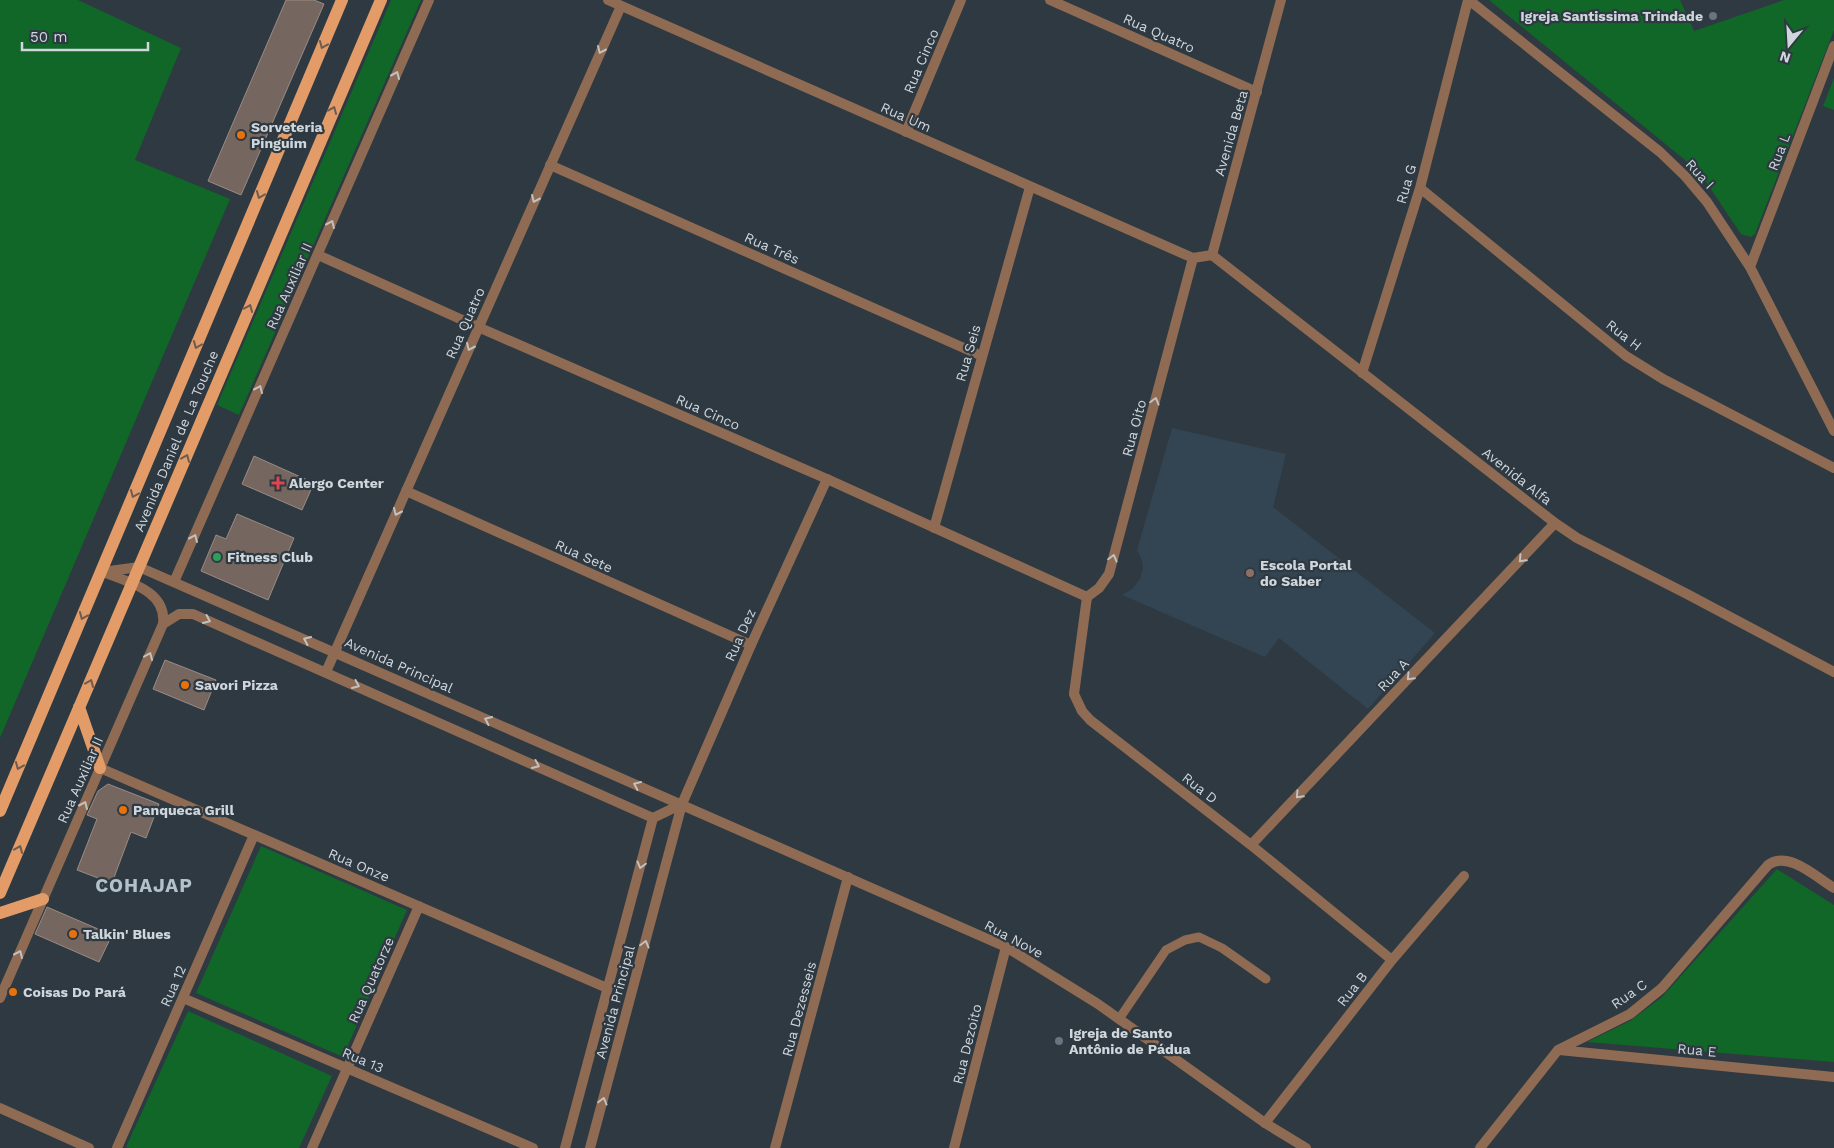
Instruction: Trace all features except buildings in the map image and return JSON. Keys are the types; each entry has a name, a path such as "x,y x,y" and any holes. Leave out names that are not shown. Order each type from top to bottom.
{"main road":[{"name":"Avenida Daniel de La Touche","path":"0,811 342,0"},
{"name":"Avenida Daniel de La Touche","path":"0,893 380,0"},
{"path":"80,707 100,768"},
{"path":"0,913 43,899"}],"street":[{"name":"Rua Auxiliar II","path":"174,582 429,0"},
{"name":"Rua Um","path":"608,0 622,3 906,132 1193,258"},
{"name":"Rua Cinco","path":"906,132 961,0"},
{"name":"Rua Quatro","path":"1050,0 1257,92"},
{"name":"Avenida Beta","path":"1212,255 1281,0"},
{"name":"Rua G","path":"1362,373 1420,188 1468,0"},
{"name":"Rua I","path":"1468,0 1660,152 1708,202 1750,267 1834,431"},
{"name":"Rua Quatro","path":"326,672 622,3"},
{"name":"Rua L","path":"1750,267 1834,46"},
{"name":"Rua Três","path":"550,165 982,356"},
{"name":"Rua Seis","path":"934,528 1030,187"},
{"name":"Rua H","path":"1420,188 1626,356 1663,379 1834,468"},
{"name":"Rua Cinco","path":"318,255 478,328 827,479 1087,597"},
{"path":"1193,258 1212,255"},
{"name":"Avenida Alfa","path":"1212,255 1576,538 1834,672"},
{"name":"Rua Oito","path":"1087,597 1099,588 1109,574 1193,258"},
{"name":"Rua Dez","path":"682,804 751,645 827,479"},
{"name":"Rua Sete","path":"406,491 751,645"},
{"name":"Rua A","path":"1251,845 1555,523"},
{"path":"102,572 139,567"},
{"name":"Avenida Principal","path":"139,567 682,804 590,1148"},
{"path":"102,572 132,584 158,600 163,611 162,624"},
{"name":"Rua D","path":"1087,597 1074,694 1082,711 1090,720 1251,845 1392,960"},
{"path":"162,624 179,614 193,614 653,818 682,804"},
{"name":"Rua Auxiliar II","path":"0,998 162,624"},
{"name":"Rua Onze","path":"100,768 607,988"},
{"name":"Rua Nove","path":"682,804 1006,947 1119,1019 1265,1123 1306,1148"},
{"name":"Avenida Principal","path":"565,1148 653,818"},
{"name":"Rua 12","path":"117,1148 254,835"},
{"name":"Rua C","path":"1480,1148 1558,1050 1630,1014 1662,988 1768,865 1774,861 1790,860 1834,888"},
{"name":"Rua B","path":"1265,1123 1392,960 1464,876"},
{"name":"Rua Dezesseis","path":"775,1148 848,877"},
{"name":"Rua Quatorze","path":"312,1148 419,906"},
{"name":"Rua Dezoito","path":"954,1148 1006,947"},
{"name":"Rua 13","path":"183,998 533,1148"},
{"name":"Rua E","path":"1558,1050 1834,1076"},
{"path":"0,1108 89,1148"}],"lane":[{"path":"1119,1019 1166,950 1184,940 1199,937 1222,948 1266,979"}],"shaded area":[{"name":"Escola Portal do Saber","path":"1172,428 1286,454 1273,507 1435,633 1368,709 1279,638 1265,657 1122,595 1132,589 1140,579 1143,568 1137,550"}],"green space":[{"path":"0,0 78,0 181,48 135,160 230,199 0,738"},
{"path":"391,0 421,0 239,415 217,405"},
{"path":"1489,0 1680,0 1694,31 1784,0 1834,0 1834,30 1755,234 1751,237 1741,234 1706,182 1685,160"},
{"path":"1834,78 1834,110 1823,106"},
{"path":"261,846 407,910 343,1057 196,993"},
{"path":"1777,869 1834,905 1834,1062 1587,1042 1630,1021 1662,997"},
{"path":"188,1011 332,1076 299,1148 126,1147"}],"place":[{"name":"Igreja Santissima Trindade","path":"1713,16"},
{"name":"Sorveteria Pinguim","path":"241,135"},
{"name":"Alergo Center","path":"278,483"},
{"name":"Fitness Club","path":"217,557"},
{"name":"Escola Portal do Saber","path":"1250,573"},
{"name":"Savori Pizza","path":"185,685"},
{"name":"Panqueca Grill","path":"123,810"},
{"name":"Talkin' Blues","path":"73,934"},
{"name":"Coisas Do Pará","path":"13,992"},
{"name":"Igreja de Santo Antônio de Pádua","path":"1059,1041"}],"district":[{"name":"COHAJAP","path":"144,885"}]}
